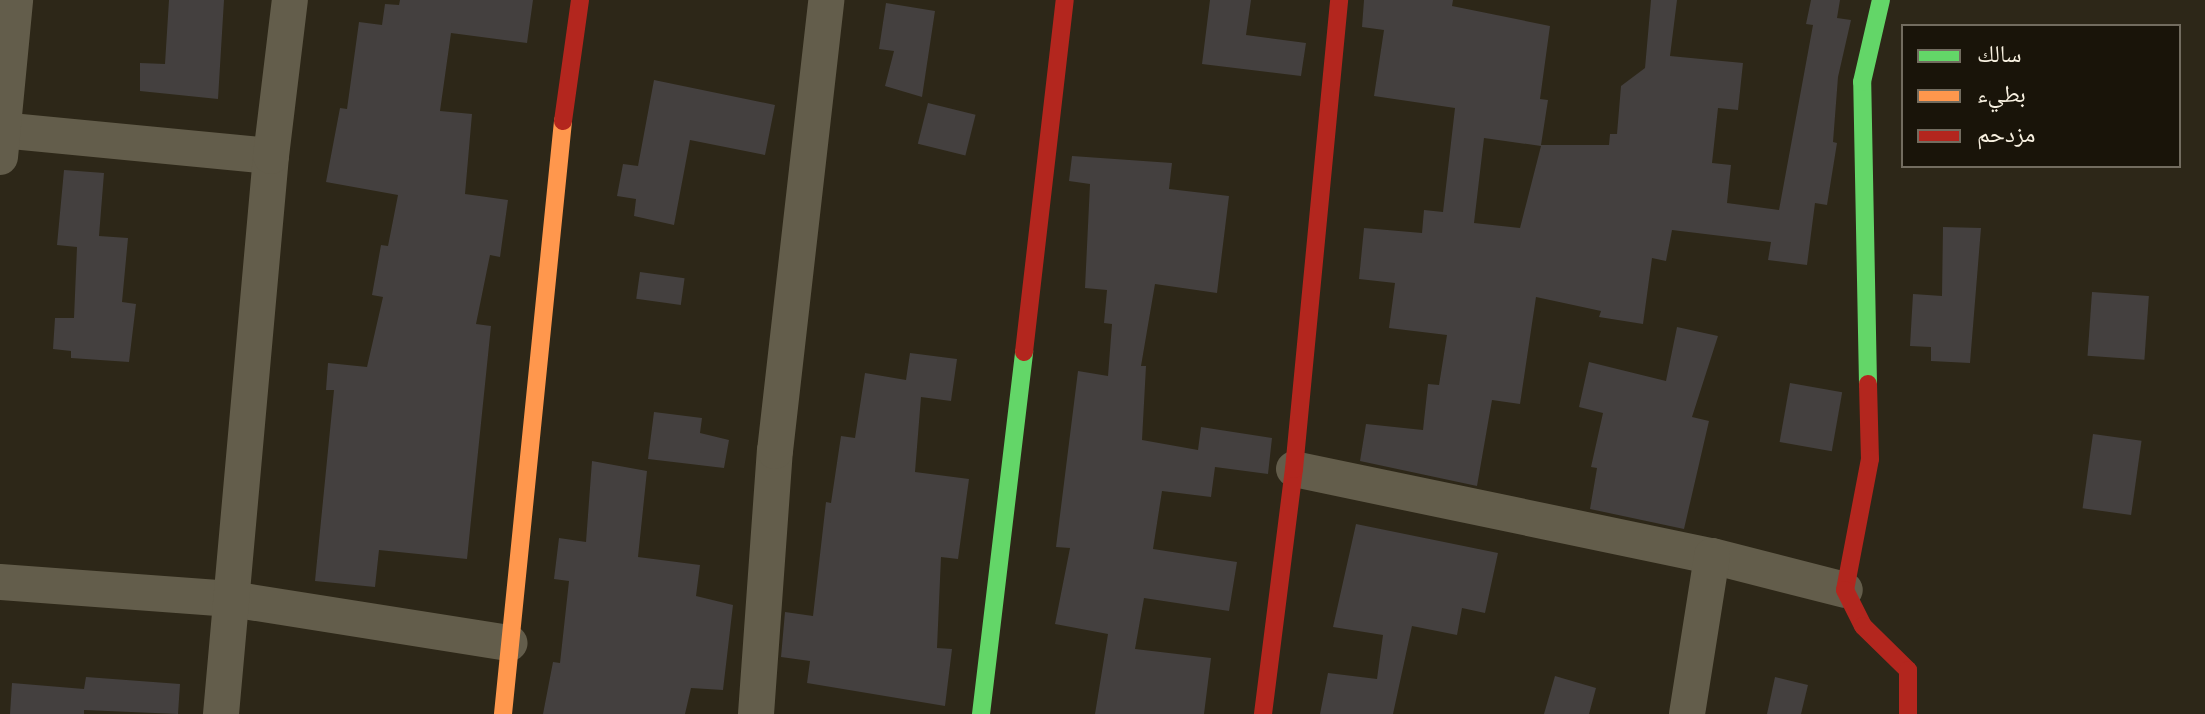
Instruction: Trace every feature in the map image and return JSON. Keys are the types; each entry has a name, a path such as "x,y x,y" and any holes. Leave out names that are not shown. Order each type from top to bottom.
{"street":[{"path":"15,0 1,139 271,156"},
{"path":"221,714 271,156 290,0"},
{"path":"503,714 556,169 580,0"},
{"path":"756,714 775,451 826,0"},
{"path":"981,714 1065,0"},
{"path":"1263,714 1294,469 1339,0"},
{"path":"1881,0 1862,82 1870,459 1845,590 1863,626 1908,670 1908,714"},
{"path":"1294,469 1712,556 1845,590"},
{"path":"1687,714 1712,556"},
{"path":"0,582 231,599 510,643"}],"building":[{"path":"169,0 224,0 218,99 140,91 140,63 165,64"},
{"path":"400,0 533,0 527,43 451,33 440,111 472,114 465,194 508,200 500,257 490,255 476,324 491,326 467,559 379,550 375,587 315,581 334,390 326,390 328,363 367,367 383,297 372,295 381,245 388,246 398,195 326,182 340,108 347,109 359,22 382,25 385,4 399,5"},
{"path":"1210,0 1251,0 1246,35 1306,43 1301,76 1202,64"},
{"path":"1364,0 1453,0 1452,6 1550,26 1540,99 1548,100 1541,145 1609,145 1610,134 1617,134 1621,86 1645,68 1651,0 1677,0 1670,56 1743,63 1738,110 1718,108 1712,163 1731,165 1727,203 1779,210 1813,25 1806,24 1811,0 1840,0 1837,18 1851,20 1838,77 1833,142 1837,143 1827,205 1815,203 1807,265 1768,260 1771,242 1672,230 1666,261 1652,258 1643,324 1599,317 1601,311 1536,297 1520,404 1492,400 1477,486 1360,461 1366,424 1423,430 1428,384 1439,385 1447,335 1389,328 1395,283 1359,279 1364,228 1422,233 1424,210 1443,212 1455,108 1374,96 1384,30 1362,27","holes":["1484,138 1541,146 1520,228 1474,223"]},
{"path":"886,3 935,11 922,97 885,86 894,51 879,49"},
{"path":"654,80 775,105 765,155 690,140 674,225 634,216 636,199 617,196 623,164 638,166"},
{"path":"928,103 976,115 965,156 918,144"},
{"path":"1072,156 1172,163 1169,189 1229,196 1217,293 1155,284 1141,366 1146,366 1142,440 1198,450 1201,427 1272,438 1268,474 1215,467 1211,497 1162,491 1153,549 1237,562 1229,611 1144,598 1135,649 1211,658 1204,714 1095,714 1108,634 1055,624 1070,548 1056,547 1078,371 1108,376 1112,324 1104,323 1107,290 1085,288 1090,184 1069,181"},
{"path":"64,170 104,173 99,236 128,238 122,302 136,304 129,362 71,358 71,351 53,349 55,318 74,318 77,247 57,245"},
{"path":"1943,227 1981,228 1970,363 1931,361 1931,347 1910,346 1913,294 1942,296"},
{"path":"640,272 685,278 681,305 636,299"},
{"path":"2092,292 2149,296 2144,360 2088,356"},
{"path":"1677,327 1718,336 1692,417 1709,421 1684,529 1590,509 1597,468 1591,467 1603,413 1579,407 1589,362 1666,381"},
{"path":"910,353 957,359 951,401 921,397 915,472 969,479 958,559 941,557 937,648 952,649 945,706 807,683 810,661 781,657 785,612 813,616 826,502 831,503 841,436 855,438 865,373 906,380"},
{"path":"1790,383 1842,392 1832,451 1780,442"},
{"path":"654,412 702,418 700,433 729,440 724,468 648,459"},
{"path":"2093,434 2142,441 2131,515 2083,508"},
{"path":"592,461 647,471 638,557 700,565 696,596 733,605 723,690 691,688 685,714 543,714 553,662 560,663 569,581 554,579 559,538 586,542"},
{"path":"1356,524 1498,553 1485,613 1462,608 1457,635 1412,626 1393,714 1320,714 1328,673 1377,679 1383,635 1333,627"},
{"path":"1555,676 1596,688 1589,714 1544,714"},
{"path":"86,677 180,684 178,714 84,710 84,714 10,714 12,683 84,689"},
{"path":"1775,677 1808,685 1801,714 1767,714"}],"traffic: fast":[{"path":"1868,384 1862,82 1881,0"},
{"path":"981,714 1024,352"}],"traffic: slow":[{"path":"503,714 563,121"}],"traffic: jam":[{"path":"563,121 580,0"},
{"path":"1024,352 1065,0"},
{"path":"1263,714 1294,469 1339,0"},
{"path":"1868,384 1870,459 1845,590 1863,626 1908,670 1908,714"}]}
